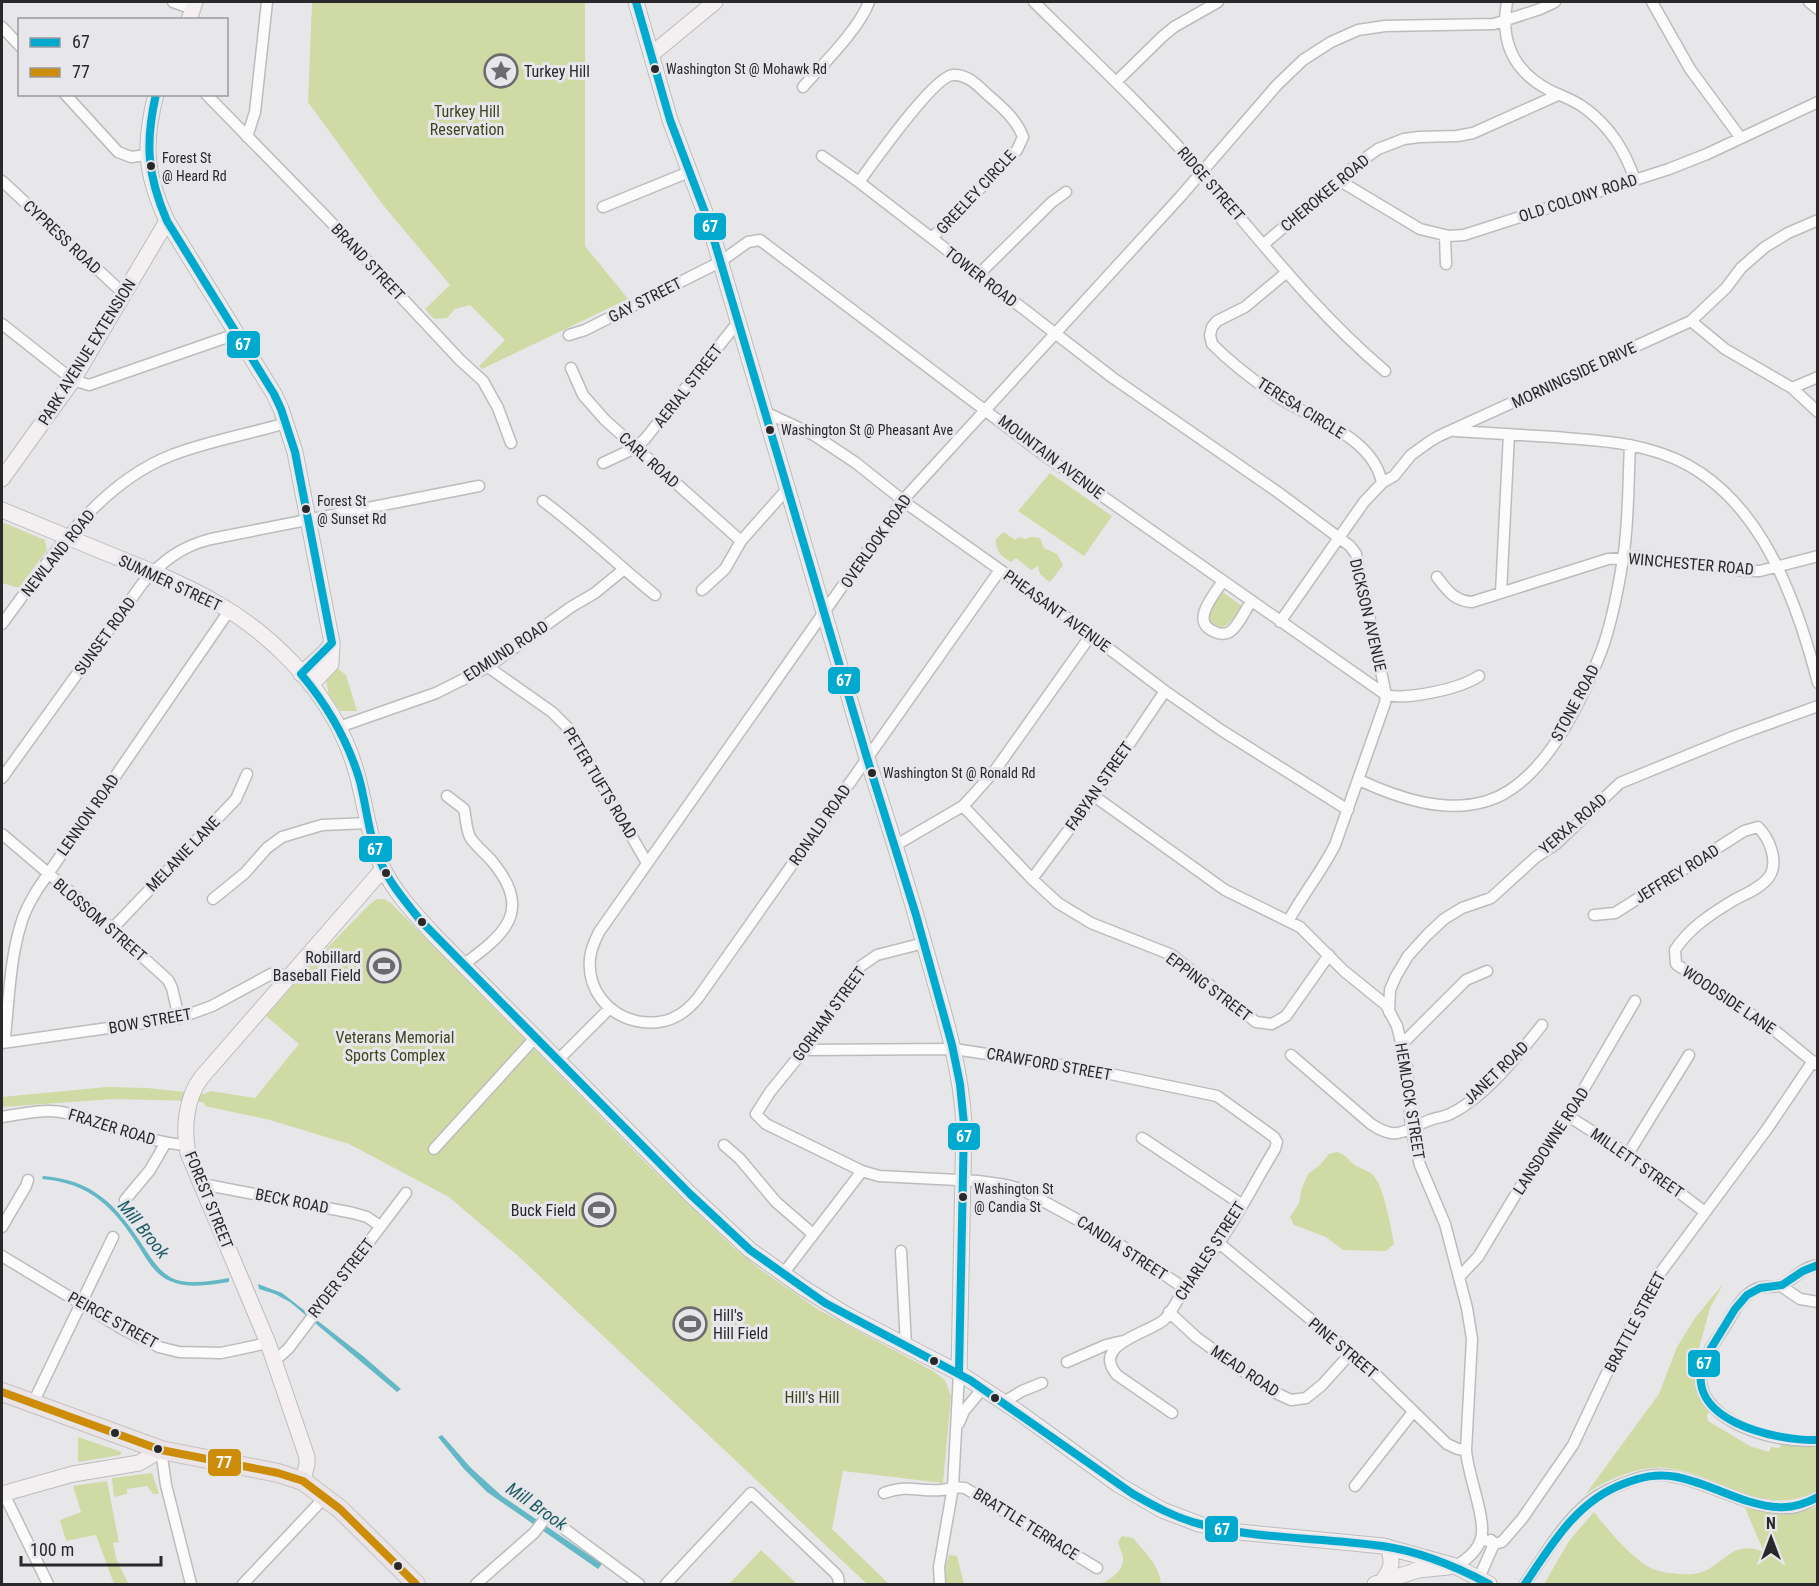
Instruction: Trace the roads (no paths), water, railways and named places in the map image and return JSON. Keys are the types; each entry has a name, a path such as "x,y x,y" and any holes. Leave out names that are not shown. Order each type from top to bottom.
{"main road":[{"path":"636,2 670,120 709,223 867,758 896,846 954,1049 963,1104 959,1373"},
{"path":"652,54 715,2"},
{"path":"156,96 149,122 147,155 156,196 167,221 274,394 295,452 332,643 306,679"},
{"name":"PARK AVENUE EXTENSION","path":"2,479 73,380 167,221"},
{"name":"SUMMER STREET","path":"2,510 203,595 266,638 306,679 339,727 354,762 368,823 383,869 420,920 557,1061 717,1220 750,1250 783,1274 825,1303 959,1373 1004,1402 1133,1494 1177,1516 1228,1531 1388,1547 1455,1566 1484,1581"},
{"name":"FOREST STREET","path":"303,1481 307,1460 268,1343 192,1162 187,1145 187,1121 195,1086 383,869"},
{"path":"2,1392 161,1450 278,1473 303,1481 340,1509 406,1581"},
{"path":"3,1494 74,1474 139,1463 161,1450"},
{"path":"1379,1584 1391,1568 1392,1558 1388,1547"},
{"path":"1379,1584 1418,1570 1455,1566"}],"street":[{"path":"173,2 192,10"},
{"path":"247,137 255,112 267,2"},
{"path":"803,87 854,27 869,2"},
{"name":"RIDGE STREET","path":"1036,2 1150,116 1287,272 1359,350 1384,371"},
{"path":"1116,82 1168,32 1218,2"},
{"path":"1506,2 1503,21 1506,37 1518,64 1536,82 1584,107 1608,128 1620,144 1635,180"},
{"name":"OVERLOOK ROAD","path":"609,1009 600,998 591,973 590,960 599,932 903,500 1202,173 1277,85 1303,60 1331,42 1358,30 1385,26 1474,26 1503,21 1555,2"},
{"path":"1652,2 1690,69 1740,137"},
{"path":"1809,2 1818,9"},
{"path":"2,27 18,44"},
{"name":"GREELEY CIRCLE","path":"859,182 941,79 951,75 965,76 1020,126 1023,137 1017,150 932,238"},
{"name":"CHEROKEE ROAD","path":"1264,244 1367,156 1390,143 1419,137 1473,134 1558,94"},
{"path":"67,96 118,152 131,157 147,155"},
{"name":"BRAND STREET","path":"208,96 460,360 483,381 498,408 511,444"},
{"name":"OLD COLONY ROAD","path":"1340,181 1412,225 1432,234 1464,235 1635,180 1707,154 1818,102"},
{"name":"TOWER ROAD","path":"822,156 1054,333"},
{"path":"603,207 689,172"},
{"name":"CYPRESS ROAD","path":"2,182 123,293"},
{"path":"978,275 1052,202 1066,192"},
{"name":"MORNINGSIDE DRIVE","path":"1280,622 1364,502 1382,483 1394,476 1420,448 1451,431 1691,321 1765,247 1788,233 1818,220"},
{"path":"1446,236 1446,264"},
{"name":"MOUNTAIN AVENUE","path":"720,262 748,242 760,240 1048,458 1386,695"},
{"name":"GAY STREET","path":"569,335 585,330 720,262"},
{"name":"TERESA CIRCLE","path":"1287,272 1245,307 1217,321 1210,335 1212,344 1272,392 1339,431 1361,448 1377,465 1382,483"},
{"path":"1691,321 1725,349 1792,388 1818,412"},
{"name":"AERIAL STREET","path":"603,463 635,448 656,427 738,322"},
{"path":"2,324 80,384 97,383 236,334"},
{"name":"DICKSON AVENUE","path":"1054,333 1113,378 1340,538 1356,554 1360,564 1386,695 1382,714 1359,780 1328,859 1289,920"},
{"name":"CARL ROAD","path":"571,368 584,395 605,420 741,541"},
{"path":"1792,388 1818,377"},
{"name":"PHEASANT AVENUE","path":"766,413 814,435 856,463 1165,692 1348,810"},
{"name":"NEWLAND ROAD","path":"2,624 67,537 97,504 119,485 171,455 286,423"},
{"path":"1451,431 1590,440 1630,445 1673,457 1692,466 1708,477 1737,504 1778,567 1818,683"},
{"path":"1501,593 1509,434"},
{"name":"STONE ROAD","path":"1359,780 1407,798 1449,805 1487,801 1527,777 1540,763 1559,735 1602,651 1613,611 1623,557 1630,445"},
{"path":"308,520 479,486"},
{"path":"702,590 725,569 741,541 788,488"},
{"path":"543,501 574,524 623,570 655,595"},
{"name":"SUNSET ROAD","path":"2,778 153,572 174,554 198,542 308,520"},
{"name":"WINCHESTER ROAD","path":"1437,577 1449,593 1461,601 1472,602 1593,562 1623,557 1760,571 1818,556"},
{"name":"EDMUND ROAD","path":"339,727 436,693 488,667 623,570"},
{"name":"RONALD ROAD","path":"609,1009 620,1016 644,1023 668,1020 687,1009 705,988 1000,570"},
{"path":"1223,581 1205,608 1203,616 1205,626 1211,631 1223,634 1232,630 1251,602"},
{"name":"LENNON ROAD","path":"4,1042 15,951 21,922 37,890 229,611"},
{"path":"896,846 963,806 991,775 1091,635"},
{"name":"PETER TUFTS ROAD","path":"488,667 552,712 571,731 646,863"},
{"path":"1386,695 1405,696 1460,686 1479,676"},
{"name":"FABYAN STREET","path":"1032,879 1094,796 1165,692"},
{"name":"YERXA ROAD","path":"1389,1012 1390,990 1396,976 1408,956 1427,935 1444,919 1462,908 1491,898 1536,857 1556,844 1620,783 1730,738 1818,706"},
{"name":"MELANIE LANE","path":"111,929 236,799 247,774"},
{"path":"447,796 464,809 470,836 507,882 513,899 512,916 506,927 497,938 463,965"},
{"name":"HEMLOCK STREET","path":"1094,796 1225,890 1300,927 1344,971 1386,1005 1397,1026 1407,1066 1411,1129 1420,1165 1445,1224 1467,1308 1472,1339 1466,1464 1480,1517 1481,1538"},
{"name":"EPPING STREET","path":"963,806 1058,903 1081,918 1172,955 1249,1018 1260,1024 1276,1023 1286,1016 1329,955"},
{"path":"213,899 245,873 267,848 282,837 322,825 368,823"},
{"name":"JEFFREY ROAD","path":"1594,915 1615,913 1744,831 1758,827"},
{"name":"WOODSIDE LANE","path":"1758,827 1767,836 1771,850 1773,868 1768,879 1703,920 1683,938 1675,950 1676,964 1773,1029 1815,1063"},
{"name":"BLOSSOM STREET","path":"2,834 168,980 179,1018"},
{"name":"GORHAM STREET","path":"756,1114 770,1092 804,1050 861,966 877,955 924,943"},
{"path":"1402,1044 1466,980 1486,971"},
{"name":"BOW STREET","path":"4,1042 179,1018 212,1006 271,974 280,974 287,980"},
{"name":"LANSDOWNE ROAD","path":"1460,1276 1478,1257 1525,1179 1568,1116 1635,1001"},
{"path":"557,1061 609,1009"},
{"name":"JANET ROAD","path":"1291,1055 1371,1124 1384,1132 1398,1135 1431,1119 1451,1114 1471,1101 1515,1059 1542,1025"},
{"path":"434,1149 535,1038"},
{"name":"CRAWFORD STREET","path":"804,1050 954,1049 1086,1069 1211,1095 1223,1100 1277,1141"},
{"path":"1628,1154 1689,1055"},
{"name":"BRATTLE STREET","path":"1494,1544 1502,1542 1522,1518 1573,1445 1618,1350 1655,1280 1815,1063"},
{"name":"FRAZER ROAD","path":"2,1117 44,1111 62,1112 111,1125 165,1144 187,1145"},
{"name":"CANDIA STREET","path":"756,1114 766,1124 862,1171 887,1178 963,1180 1006,1185 1027,1191 1107,1236 1184,1288"},
{"name":"MILLETT STREET","path":"1568,1116 1628,1154 1705,1212"},
{"path":"1142,1138 1241,1204"},
{"name":"CHARLES STREET","path":"1066,1362 1106,1345 1124,1341 1164,1320 1184,1288 1219,1243 1275,1149 1277,1141"},
{"path":"125,1200 150,1170 165,1144"},
{"path":"724,1145 740,1158 776,1202 813,1234"},
{"path":"783,1274 862,1171"},
{"path":"2,1227 26,1186 27,1180"},
{"name":"BECK ROAD","path":"202,1184 353,1213 367,1217 380,1226"},
{"name":"RYDER STREET","path":"274,1361 286,1352 310,1317 352,1266 406,1193"},
{"path":"33,1403 113,1237"},
{"name":"PINE STREET","path":"1219,1243 1350,1354 1368,1366 1446,1444 1466,1450"},
{"path":"901,1251 906,1345"},
{"name":"PEIRCE STREET","path":"2,1256 136,1337 172,1350 222,1353 268,1343"},
{"path":"1781,1286 1800,1271 1818,1265"},
{"path":"1818,1302 1800,1299 1781,1286 1765,1286 1744,1297 1702,1367 1701,1384 1710,1404 1745,1428 1765,1436 1788,1440 1818,1440"},
{"name":"MEAD ROAD","path":"1169,1312 1215,1351 1276,1393 1291,1400 1306,1398 1322,1385 1350,1354"},
{"path":"1124,1341 1112,1355 1113,1371 1122,1380 1172,1413"},
{"path":"940,1584 939,1567 953,1487 959,1373"},
{"path":"1004,1402 1042,1383"},
{"path":"957,1428 964,1411 983,1388"},
{"path":"1355,1486 1413,1412"},
{"path":"161,1450 166,1485 191,1584"},
{"path":"1525,1584 1565,1527 1583,1506 1608,1490 1633,1480 1658,1475 1686,1478 1738,1499 1789,1508 1805,1504 1818,1497"},
{"path":"884,1493 900,1488 939,1490 953,1487"},
{"name":"BRATTLE TERRACE","path":"953,1487 968,1489 1097,1568"},
{"path":"666,1584 751,1493 835,1573 839,1584"},
{"path":"3,1494 48,1584"},
{"path":"243,1584 325,1497"},
{"path":"476,1584 541,1525 547,1516 639,1584"},
{"name":"HEMLOCK STREET","path":"1480,1517 1494,1544"},
{"path":"1455,1566 1469,1557 1481,1538 1494,1544 1484,1581"}],"water":[{"path":"43,1176 76,1183 102,1197 123,1218 156,1265 174,1279 194,1282 229,1278 229,1282 192,1286 165,1278 152,1267 120,1220 100,1200 74,1186 42,1179"},
{"path":"258,1284 282,1293 363,1356 401,1389 397,1392 290,1302 259,1289"},
{"path":"442,1435 471,1468 502,1496 602,1564 598,1569 487,1492 464,1469 438,1437"}],"place":[{"name":"Washington St @ Mohawk Rd","path":"655,69"},
{"name":"Turkey Hill","path":"501,71"},
{"name":"Forest St @ Heard Rd","path":"151,166"},
{"name":"Washington St @ Pheasant Ave","path":"770,430"},
{"name":"Forest St @ Sunset Rd","path":"306,509"},
{"name":"Washington St @ Ronald Rd","path":"872,773"},
{"name":"Robillard Baseball Field","path":"384,966"},
{"name":"Washington St @ Candia St","path":"963,1197"},
{"name":"Buck Field","path":"599,1210"},
{"name":"Hill's Hill Field","path":"690,1324"}],"park label":[{"name":"Turkey Hill Reservation","path":"467,120"},
{"name":"Veterans Memorial Sports Complex","path":"395,1046"},
{"name":"Hill's Hill","path":"812,1397"}],"water label":[{"name":"Mill Brook","path":"144,1229"},
{"name":"Mill Brook","path":"537,1506"}]}
